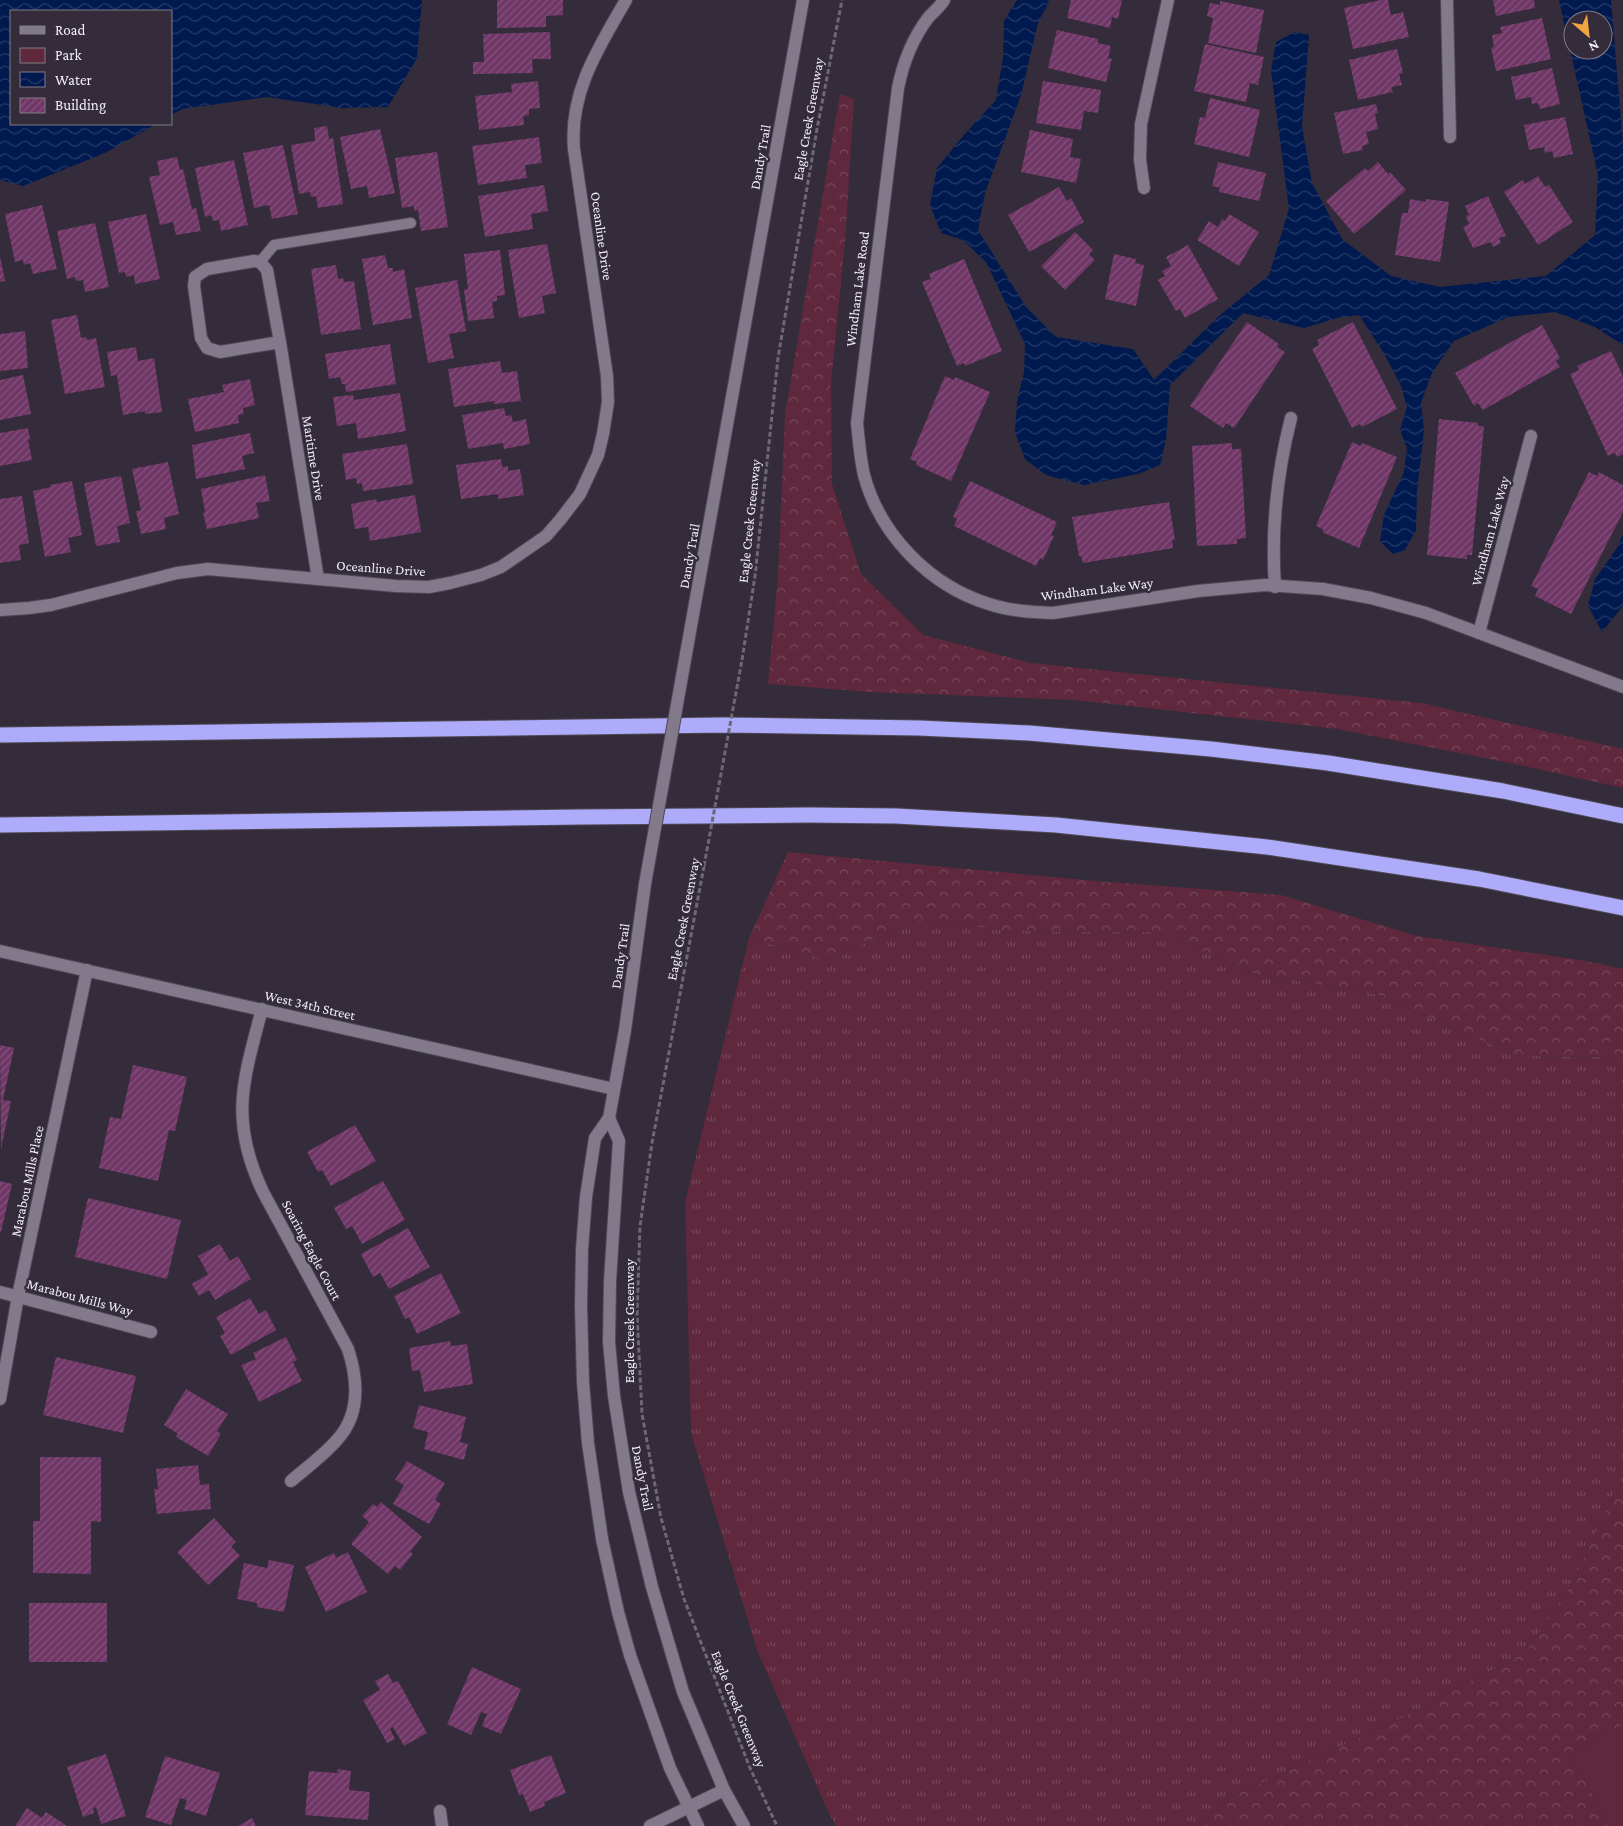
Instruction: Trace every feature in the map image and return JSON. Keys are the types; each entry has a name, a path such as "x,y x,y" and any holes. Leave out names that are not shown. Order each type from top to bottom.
{"highway":[{"path":"0,735 714,725 838,726 1029,733 1211,749 1328,763 1503,791 1623,816"},
{"path":"0,825 590,816 896,816 1056,825 1267,846 1479,879 1623,908"}],"street":[{"name":"Oceanline Drive","path":"0,610 51,604 176,573 208,568 396,586 428,587 481,575 501,567 546,536 580,494 598,455 604,434 608,402 606,365 574,149 574,111 588,66 626,0"},
{"name":"Dandy Trail","path":"698,1826 670,1768 630,1655 602,1539 588,1443 583,1382 582,1249 586,1197 595,1138 609,1118 625,1030 645,884 803,0"},
{"name":"Windham Lake Road","path":"931,573 900,544 877,508 863,469 857,423 898,88 903,67 916,36 928,18 944,0"},
{"path":"1144,188 1140,160 1141,124 1168,0"},
{"path":"1447,0 1450,137"},
{"path":"260,262 254,261 207,269 195,277 194,286 201,338 207,348 220,352 280,342"},
{"name":"Maritime Drive","path":"260,262 267,270 268,275 318,579"},
{"path":"1275,587 1275,517 1280,466 1291,418"},
{"name":"Windham Lake Way","path":"1479,633 1531,436"},
{"name":"Windham Lake Way","path":"931,573 949,586 978,600 1010,610 1053,613 1198,590 1252,586 1323,589 1390,602 1426,613 1623,687"},
{"name":"West 34th Street","path":"0,951 614,1090"},
{"name":"Marabou Mills Place","path":"0,1399 18,1296 87,970"},
{"name":"Soaring Eagle Court","path":"262,1009 245,1074 242,1095 243,1128 247,1150 254,1173 263,1192 348,1349 356,1383 356,1398 346,1428 338,1440 291,1481"},
{"name":"Dandy Trail","path":"609,1118 619,1141 610,1281 609,1342 614,1396 629,1492 652,1587 683,1692 724,1790 744,1826"},
{"name":"Marabou Mills Way","path":"0,1292 151,1332"},
{"path":"650,1826 724,1790"},
{"path":"440,1811 442,1826"}],"lane":[{"path":"260,262 274,246 411,223"}],"path":[{"name":"Eagle Creek Greenway","path":"778,1826 750,1768 684,1598 662,1518 642,1414 637,1314 640,1226 652,1143 742,660 755,576 778,358 817,129 842,0"}],"green space":[{"path":"840,94 854,99 845,241 831,383 832,484 861,574 923,635 1031,663 1421,703 1623,749 1623,788 1520,765 1337,729 1075,700 870,692 768,684 778,576 785,414"},
{"path":"788,852 1096,881 1281,895 1417,936 1586,961 1623,969 1623,1057 1517,1056 1380,995 1252,973 1158,932 1010,931 919,920 826,960 749,938"},
{"path":"919,920 1010,931 1158,932 1252,973 1380,995 1517,1056 1623,1057 1623,1475 1572,1584 1525,1653 1389,1724 1233,1796 1195,1826 836,1826 757,1650 691,1433 685,1202 749,938 826,960"},
{"path":"1623,1475 1623,1826 1195,1826 1233,1796 1389,1724 1525,1653 1572,1584"},
{"path":"1623,1724 1623,1826 1609,1826 1570,1753"}],"water":[{"path":"0,0 422,0 417,58 388,107 343,108 267,97 182,109 172,114 172,10 10,10 10,125 154,125 105,153 23,186 0,180"},
{"path":"1017,0 1047,0 1049,2 1038,23 1021,95 985,193 978,230 1026,307 1056,337 1133,349 1154,380 1219,316 1269,275 1289,209 1271,71 1276,42 1295,32 1309,35 1302,127 1312,183 1342,239 1391,276 1440,287 1546,276 1595,235 1598,175 1572,60 1613,60 1613,24 1623,145 1623,345 1595,327 1555,312 1508,317 1454,341 1432,373 1421,403 1424,430 1417,492 1416,530 1405,550 1393,554 1380,541 1384,515 1404,472 1407,448 1400,430 1407,407 1401,386 1385,355 1359,315 1337,318 1304,328 1243,313 1170,385 1166,440 1160,465 1138,474 1084,485 1046,475 1025,459 1015,432 1017,402 1024,372 1025,344 986,262 963,240 941,233 930,205 937,168 996,100 1003,57 1004,21"},
{"path":"1559,0 1611,0 1612,10 1563,10 1563,18"},
{"path":"1623,534 1623,606 1602,632 1588,606 1595,579 1617,548"}],"building":[{"path":"497,0 563,0 563,15 546,16 546,27 497,28"},
{"path":"1071,0 1122,0 1118,19 1112,17 1110,28 1067,18"},
{"path":"1388,0 1391,15 1403,12 1409,37 1353,49 1344,8"},
{"path":"1493,0 1534,0 1535,8 1496,16"},
{"path":"1220,1 1264,10 1256,53 1208,43 1213,18 1207,16 1210,3 1220,5"},
{"path":"1542,18 1551,59 1496,71 1491,48 1494,47 1492,35 1502,33 1500,27"},
{"path":"1057,30 1098,39 1098,43 1111,46 1108,58 1112,59 1106,82 1048,68"},
{"path":"550,32 551,59 532,59 533,73 473,74 473,62 484,62 483,34"},
{"path":"1205,44 1264,57 1258,85 1250,83 1246,102 1194,91"},
{"path":"1397,49 1403,73 1399,74 1402,85 1391,87 1393,92 1358,100 1349,60"},
{"path":"1552,68 1560,104 1540,109 1538,103 1532,104 1531,97 1516,100 1511,77"},
{"path":"538,81 540,108 529,109 529,115 523,116 524,125 479,130 475,96 512,92 511,84"},
{"path":"1043,81 1101,90 1098,113 1084,111 1081,130 1036,123"},
{"path":"1210,98 1260,110 1249,157 1194,144 1200,117 1205,118"},
{"path":"1376,104 1378,113 1375,114 1378,129 1366,132 1369,144 1362,146 1363,150 1343,154 1334,113"},
{"path":"1565,117 1573,154 1554,158 1552,151 1545,153 1544,147 1529,150 1524,125"},
{"path":"327,126 329,139 333,138 343,204 318,208 316,196 311,197 310,192 299,194 291,145 315,141 314,128"},
{"path":"380,129 395,193 369,198 367,186 351,189 340,137"},
{"path":"1030,130 1073,139 1070,157 1081,159 1076,183 1021,172"},
{"path":"539,137 542,163 525,165 527,178 478,185 472,146"},
{"path":"283,145 298,214 272,219 269,205 254,208 243,153"},
{"path":"437,152 448,227 421,231 418,210 414,211 414,206 402,208 395,158"},
{"path":"177,157 180,170 183,169 192,209 196,208 201,231 176,235 173,222 160,225 149,177 160,175 157,161"},
{"path":"234,160 248,225 221,231 219,220 213,221 211,215 205,217 195,168"},
{"path":"1218,162 1266,173 1259,201 1219,192 1220,188 1212,186"},
{"path":"1378,162 1406,190 1354,234 1326,201 1365,168 1368,171"},
{"path":"1538,176 1545,187 1549,185 1573,222 1538,245 1504,192 1523,180 1525,184"},
{"path":"544,185 548,211 531,214 533,229 485,237 478,196"},
{"path":"1059,187 1067,201 1071,198 1084,222 1029,252 1008,215"},
{"path":"1488,196 1506,236 1499,238 1501,243 1493,247 1491,242 1473,248 1463,227 1469,224 1466,216 1469,215 1465,206"},
{"path":"1410,199 1426,202 1426,199 1449,202 1440,262 1395,255 1402,213 1408,213"},
{"path":"42,205 57,269 33,274 30,263 24,265 23,260 15,262 5,214"},
{"path":"146,214 160,279 135,284 134,275 126,277 125,272 119,273 108,222"},
{"path":"1229,214 1259,232 1239,266 1197,240 1209,221 1218,227 1222,219 1225,221"},
{"path":"95,223 109,287 85,292 83,280 76,281 75,277 67,279 57,231"},
{"path":"1075,232 1093,250 1089,254 1095,260 1065,290 1041,266"},
{"path":"547,244 556,293 542,296 545,313 519,318 508,250"},
{"path":"1188,245 1218,299 1185,318 1180,309 1176,311 1158,280 1165,276 1162,271 1171,266 1166,257"},
{"path":"500,250 505,295 497,296 497,301 492,302 494,318 468,321 464,290 468,289 464,254"},
{"path":"1114,254 1136,259 1135,263 1144,265 1136,306 1105,299"},
{"path":"385,255 388,268 393,268 393,272 404,269 412,318 373,325 362,259"},
{"path":"0,256 5,281 0,282"},
{"path":"964,259 1002,351 965,366 964,363 957,366 922,282 931,279 929,274"},
{"path":"336,265 338,279 343,278 344,282 354,281 361,329 321,335 311,269"},
{"path":"457,280 466,331 449,334 454,358 428,363 415,288"},
{"path":"77,315 81,338 86,337 87,340 96,338 105,387 65,394 51,320"},
{"path":"1247,322 1279,344 1277,347 1285,352 1234,428 1226,423 1223,428 1190,406"},
{"path":"1353,322 1397,409 1362,427 1360,424 1352,428 1312,349 1319,345 1317,340"},
{"path":"1542,325 1560,358 1556,361 1560,367 1483,410 1478,403 1474,406 1455,373"},
{"path":"25,331 28,368 0,371 0,334"},
{"path":"390,344 396,384 346,392 345,384 342,384 340,377 329,379 325,354"},
{"path":"136,347 138,361 154,358 162,412 145,414 145,411 123,415 117,375 111,376 107,352"},
{"path":"1611,351 1623,376 1623,454 1617,457 1615,453 1608,456 1570,374 1579,370 1577,366"},
{"path":"500,361 502,373 517,371 521,401 494,404 494,401 454,407 448,369"},
{"path":"23,375 31,414 0,420 0,380"},
{"path":"945,376 954,380 955,377 990,392 951,481 916,465 917,462 910,459"},
{"path":"250,379 255,405 243,408 244,414 238,415 239,423 195,432 188,399 224,392 222,385"},
{"path":"400,393 406,431 358,439 356,423 337,426 333,397 353,395 354,400"},
{"path":"504,408 506,416 511,415 513,422 526,419 530,444 504,449 503,443 468,449 462,415"},
{"path":"1439,419 1478,423 1478,426 1484,426 1472,555 1467,555 1467,559 1427,555"},
{"path":"28,428 32,460 0,466 0,433"},
{"path":"250,433 254,453 242,456 245,469 196,479 192,445"},
{"path":"1352,442 1361,446 1362,443 1397,457 1359,548 1322,532 1324,530 1316,526"},
{"path":"1232,443 1232,449 1241,449 1246,538 1237,539 1237,544 1197,546 1192,446"},
{"path":"407,444 413,484 363,491 362,483 357,484 356,478 346,480 342,454"},
{"path":"501,459 502,467 508,466 508,471 520,469 524,495 498,499 498,494 461,499 456,465"},
{"path":"168,462 179,514 164,518 166,529 141,534 136,511 141,510 132,469"},
{"path":"1589,472 1597,476 1599,472 1623,485 1623,512 1571,614 1535,596 1538,589 1531,586"},
{"path":"265,475 270,501 256,503 259,518 207,529 203,513 205,512 201,489"},
{"path":"121,476 130,523 117,526 120,542 96,546 84,483"},
{"path":"72,481 82,535 68,538 71,552 45,557 33,491 51,487 50,485"},
{"path":"970,481 1057,522 1051,535 1054,536 1043,560 1040,558 1036,566 954,526 957,519 953,517"},
{"path":"415,495 421,532 370,541 368,527 355,529 351,504 376,499 377,502"},
{"path":"22,496 29,543 19,545 21,560 0,563 0,499"},
{"path":"1169,502 1175,540 1172,540 1173,548 1083,563 1081,556 1079,556 1072,517"},
{"path":"0,1045 14,1048 3,1100 11,1101 1,1149"},
{"path":"133,1065 187,1077 175,1131 169,1130 158,1181 99,1168 110,1117 121,1119"},
{"path":"355,1125 376,1161 331,1186 322,1170 318,1172 307,1152"},
{"path":"0,1181 12,1184 1,1232 0,1232"},
{"path":"383,1181 405,1220 362,1244 352,1226 346,1229 334,1208"},
{"path":"88,1198 181,1220 167,1279 75,1257"},
{"path":"408,1228 430,1267 389,1289 380,1273 373,1277 361,1254"},
{"path":"220,1244 230,1261 238,1256 251,1279 215,1300 209,1290 199,1296 192,1284 208,1274 198,1256"},
{"path":"441,1273 461,1313 417,1334 409,1317 405,1319 394,1296"},
{"path":"250,1298 259,1314 266,1310 276,1330 231,1355 220,1336 225,1333 216,1317"},
{"path":"286,1337 297,1360 293,1362 302,1381 259,1402 241,1365 256,1359 253,1353"},
{"path":"450,1341 451,1346 467,1344 473,1384 424,1392 420,1370 412,1371 409,1348"},
{"path":"56,1357 136,1376 123,1433 43,1415"},
{"path":"186,1389 228,1414 217,1431 221,1434 208,1456 176,1437 178,1434 164,1425"},
{"path":"419,1405 466,1417 460,1442 468,1444 464,1460 424,1449 428,1432 413,1428"},
{"path":"40,1457 101,1457 101,1522 91,1521 91,1574 33,1573 33,1521 40,1521"},
{"path":"407,1461 445,1483 435,1500 441,1504 429,1524 393,1504 404,1485 395,1480"},
{"path":"198,1465 200,1485 209,1484 211,1509 157,1514 154,1489 158,1489 156,1469"},
{"path":"381,1502 422,1537 410,1552 413,1554 400,1570 395,1566 388,1574 351,1544 369,1522 362,1516 373,1504 377,1507"},
{"path":"214,1518 236,1542 231,1546 240,1556 208,1585 177,1552"},
{"path":"348,1552 367,1592 326,1612 305,1567 334,1553 336,1558"},
{"path":"269,1560 294,1565 284,1612 257,1607 257,1603 237,1599 244,1563 267,1568"},
{"path":"29,1603 107,1603 107,1662 29,1662"},
{"path":"472,1667 521,1689 501,1734 482,1726 487,1714 481,1712 471,1735 447,1724"},
{"path":"388,1674 393,1683 398,1681 427,1733 404,1746 393,1727 390,1729 395,1739 387,1743 363,1700 380,1690 375,1681"},
{"path":"106,1754 126,1816 101,1824 96,1807 93,1808 94,1813 83,1817 67,1767"},
{"path":"551,1755 566,1793 544,1802 545,1806 530,1812 523,1794 519,1795 510,1770"},
{"path":"165,1756 220,1773 206,1816 184,1809 187,1800 180,1798 171,1825 145,1817"},
{"path":"338,1769 351,1771 349,1790 370,1792 368,1820 305,1815 309,1771 337,1773"},
{"path":"27,1808 42,1818 46,1812 67,1826 15,1826"},
{"path":"252,1818 256,1826 238,1826"}]}
